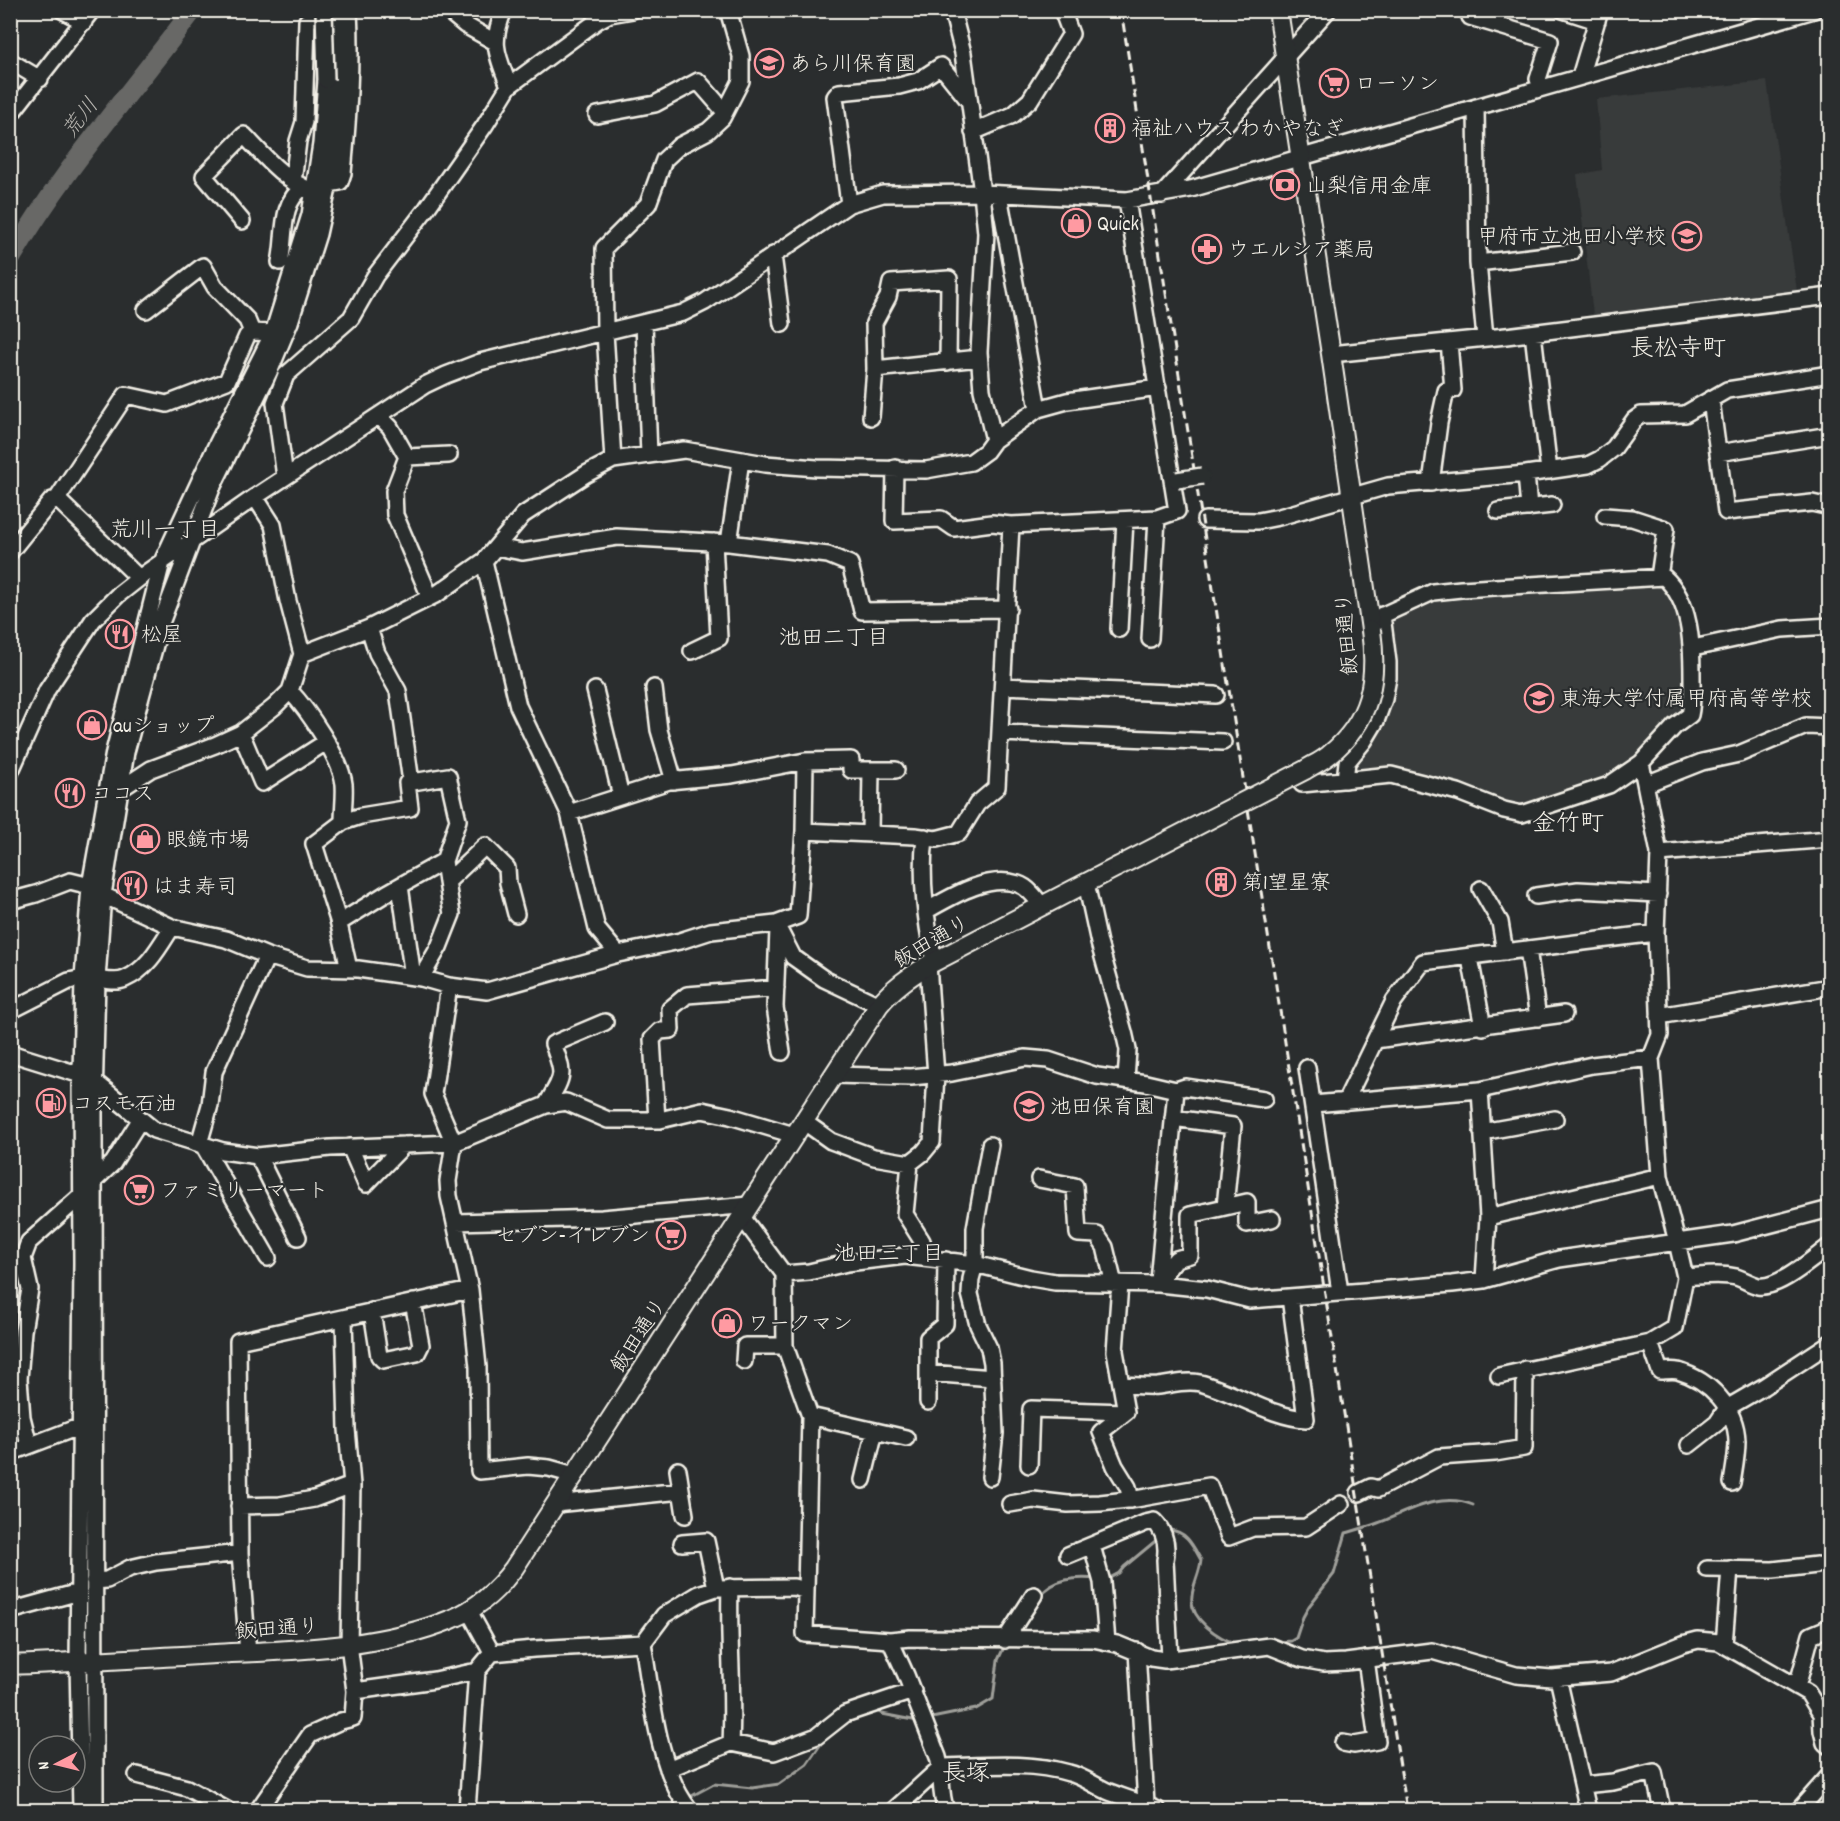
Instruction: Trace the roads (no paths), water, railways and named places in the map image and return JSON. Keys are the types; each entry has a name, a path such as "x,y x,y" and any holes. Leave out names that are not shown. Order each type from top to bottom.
{"main road":[{"name":"飯田通り","path":"10,1665 288,1651 350,1644 377,1640 435,1625 469,1611 498,1589 879,1005 905,979 931,963 1305,770 1329,755 1349,734 1360,718 1373,682 1374,622 1351,496 1278,10"}],"street":[{"path":"10,115 88,16 62,10"},
{"path":"90,978 126,752 161,623 212,488 270,370 290,322 318,234 329,184 337,128 324,10"},
{"path":"95,1810 86,1661 79,1592 82,1195 88,1078 90,886 114,752 162,562 216,446 273,333 310,215 303,188 298,141 304,122 307,21 328,10"},
{"path":"280,262 288,203 294,193 303,188 321,144 333,81 338,10"},
{"path":"329,184 340,182 343,173 352,52 349,18 360,10"},
{"path":"447,10 465,25 495,42"},
{"path":"504,10 498,24 494,46 508,86"},
{"path":"285,477 275,403 285,378 351,318 375,276 434,199 485,125 508,86 597,21 610,14 633,10"},
{"path":"613,460 605,332 604,248 648,204 664,160 679,146 708,131 722,118 741,81 741,56 728,10"},
{"path":"952,10 963,53 986,233 979,358 982,390 994,440"},
{"path":"974,132 1013,115 1030,100 1071,34 1062,10"},
{"path":"1162,195 1328,10"},
{"path":"1472,10 1470,17 1550,41 1538,79 1541,88"},
{"path":"1563,10 1598,16 1580,77"},
{"path":"1753,28 1758,10"},
{"path":"10,772 47,690 93,620 139,578 255,497 425,385 480,362 683,313 705,302 849,204 883,194 982,193 1127,200 1162,195 1191,189 1814,10"},
{"path":"10,61 40,79"},
{"path":"849,204 835,97 839,92 899,86 918,81 941,66 970,102"},
{"path":"597,115 655,104 698,81 725,112"},
{"path":"1476,107 1478,263 1485,338"},
{"path":"242,221 204,176 244,135 283,176 303,188"},
{"path":"999,195 1038,409"},
{"path":"895,468 894,521 941,519 954,528 992,523 1011,525 1157,518 1177,511 1127,200"},
{"path":"1478,263 1572,252"},
{"path":"774,255 782,324"},
{"path":"146,310 203,266 215,287 247,320 252,332"},
{"path":"871,417 875,369 874,323 888,297 891,283 949,279 948,362"},
{"path":"1331,354 1533,333 1830,296"},
{"path":"644,323 649,455"},
{"path":"10,552 52,500 57,499 126,395 167,405 227,381 247,336 252,332 273,333"},
{"path":"1533,333 1549,471"},
{"path":"1431,483 1446,391 1453,390 1449,342"},
{"path":"875,369 979,358"},
{"path":"270,370 285,378"},
{"path":"1205,520 1258,521 1388,486 1526,474 1588,465 1614,448 1634,420 1641,415 1685,414 1727,390 1830,374"},
{"path":"302,654 369,628 430,597 484,561 523,515 586,474 613,460 684,450 765,464 817,468 926,470 971,462 986,451 994,440 1038,409 1067,401 1158,388"},
{"path":"1711,400 1726,512 1812,503 1830,507"},
{"path":"379,416 390,427 406,457 393,491 395,514 430,597"},
{"path":"1718,453 1830,435"},
{"path":"406,457 449,454"},
{"path":"692,651 718,638 722,542 741,460"},
{"path":"1526,474 1529,508"},
{"path":"1178,480 1202,476"},
{"path":"119,790 151,769 215,746 241,733 290,691 302,654 288,602 273,525 255,497"},
{"path":"57,499 139,578"},
{"path":"1498,511 1552,506"},
{"path":"1605,516 1632,518 1666,529 1659,577"},
{"path":"1150,639 1157,518"},
{"path":"1119,629 1125,520"},
{"path":"804,831 936,839 959,834 977,804 998,788 1011,525"},
{"path":"496,547 522,552 616,537 722,542 828,555 850,564 862,611 1008,609"},
{"path":"484,561 518,706 569,813 597,929 618,954"},
{"path":"1302,784 1345,780 1391,775 1458,792 1504,810 1521,814 1609,785 1641,764 1675,726 1690,715 1693,702 1693,648 1680,599 1664,577 1461,589 1433,592 1374,622 1388,662 1388,678 1376,721 1347,762 1345,780"},
{"path":"1693,648 1782,629 1830,626"},
{"path":"369,628 377,653 398,691 411,782"},
{"path":"1004,686 1216,696"},
{"path":"654,688 659,730 674,781"},
{"path":"595,690 621,796"},
{"path":"290,691 326,742 340,769 344,783 343,822"},
{"path":"1646,784 1702,762 1739,754 1806,726 1830,727"},
{"path":"241,733 262,783 326,742"},
{"path":"1001,733 1223,742"},
{"path":"569,813 674,781 732,775 805,761 851,760 851,770 896,770"},
{"path":"10,901 70,881 90,886 103,895 172,927 226,939 267,956 307,968 349,969 417,978 449,986 487,991 618,954 680,941 711,931 777,926 798,916 804,831 805,761"},
{"path":"1499,1376 1650,1344 1675,1328 1685,1277 1660,1176 1651,1058 1660,1035 1656,933 1659,853 1641,764"},
{"path":"870,834 871,770"},
{"path":"349,969 339,923 314,844 343,822 361,816 410,808 407,783 448,776 458,820 444,861 452,914 440,947 417,978"},
{"path":"925,837 923,870 931,963 936,1075 932,1142 910,1163 905,1214 922,1241 926,1257"},
{"path":"1659,853 1830,839"},
{"path":"447,882 486,846 507,868 508,883 516,914"},
{"path":"339,923 444,861"},
{"path":"926,911 969,889 1008,882 1020,885 1042,906"},
{"path":"1086,883 1099,943 1128,1050 1126,1080"},
{"path":"400,886 417,978"},
{"path":"1481,889 1500,922 1505,952"},
{"path":"1536,896 1578,890 1658,894"},
{"path":"777,926 775,1007 782,1052"},
{"path":"777,926 793,957 824,979 879,1005"},
{"path":"10,1011 69,981 90,978 116,981 125,979 154,955 172,927"},
{"path":"1345,1102 1394,1001 1423,962 1470,958 1656,933"},
{"path":"1528,949 1538,1018"},
{"path":"267,956 214,1072 210,1105 201,1145 268,1258"},
{"path":"1470,958 1483,1027"},
{"path":"449,986 433,1094 454,1143 448,1181 449,1196 470,1290 478,1367 479,1471 528,1466 549,1468 574,1475"},
{"path":"1659,1016 1830,987"},
{"path":"657,1120 652,1039 660,1031 671,1030 670,1009 687,995 776,988"},
{"path":"1375,1040 1483,1027 1564,1014"},
{"path":"546,1105 561,1080 563,1069 553,1044 605,1022"},
{"path":"10,1053 88,1078 154,1130 223,1151 258,1156 350,1147 454,1143 546,1105 567,1102 608,1120 657,1120 702,1110 799,1128 874,1157 910,1163"},
{"path":"834,1075 911,1077 936,1075 1025,1058 1048,1060 1097,1076 1176,1090 1185,1088 1264,1099"},
{"path":"1313,1104 1480,1090 1592,1065 1651,1058"},
{"path":"1308,1068 1340,1292"},
{"path":"81,1810 86,1661 94,1581 94,1180 88,1078"},
{"path":"1159,1283 1176,1090"},
{"path":"1480,1090 1488,1217 1484,1280"},
{"path":"1173,1118 1233,1126 1225,1207"},
{"path":"1482,1132 1555,1119"},
{"path":"94,1180 113,1163 140,1120"},
{"path":"350,1147 366,1184 404,1145"},
{"path":"990,1145 975,1228 975,1264 971,1279 973,1307 978,1326 989,1348 993,1378 995,1433 990,1477"},
{"path":"258,1156 298,1237"},
{"path":"1488,1217 1660,1176"},
{"path":"1039,1179 1075,1186 1078,1233 1097,1235 1105,1247 1117,1284 1115,1351 1126,1412"},
{"path":"29,1445 22,1417 19,1380 23,1331 30,1289 23,1258 29,1242 82,1195"},
{"path":"1159,1283 1176,1258 1191,1254 1190,1215 1247,1202 1247,1224 1272,1219"},
{"path":"784,1274 904,1256 926,1257 975,1264 1055,1282 1159,1283 1207,1289 1250,1300 1484,1280 1558,1259 1733,1234 1830,1209"},
{"path":"456,1222 746,1211 784,1274 785,1346 810,1416 805,1634 890,1640 910,1638 1094,1639 1137,1651 1151,1658 1170,1659 1269,1646 1302,1659 1324,1664 1432,1651 1516,1675 1558,1678 1611,1673 1683,1644 1698,1640 1719,1642 1808,1693 1821,1714 1826,1743 1830,1747"},
{"path":"1685,1277 1720,1275 1759,1286 1776,1282 1795,1272 1830,1246"},
{"path":"928,1402 928,1338 945,1324 946,1260"},
{"path":"248,1653 240,1553 238,1341 470,1290"},
{"path":"1121,1385 1156,1386 1180,1382 1197,1383 1232,1393 1291,1418 1306,1419 1290,1297"},
{"path":"372,1311 379,1356 383,1360 417,1353 421,1345 413,1302"},
{"path":"258,1810 310,1735 353,1718 355,1691 350,1644 352,1485 347,1429 344,1318"},
{"path":"1689,1445 1717,1423 1727,1408 1830,1343"},
{"path":"1650,1344 1660,1371 1677,1371 1709,1385 1727,1408 1734,1423 1737,1442 1732,1483"},
{"path":"744,1361 745,1346 785,1346"},
{"path":"1359,1493 1371,1487 1378,1489 1439,1457 1495,1453 1524,1448 1525,1369"},
{"path":"928,1373 993,1378"},
{"path":"1029,1465 1031,1409 1126,1412"},
{"path":"1126,1412 1101,1432 1115,1467 1128,1486 1131,1500"},
{"path":"810,1416 906,1438"},
{"path":"10,1453 81,1426"},
{"path":"863,1480 875,1431"},
{"path":"678,1470 684,1515"},
{"path":"239,1506 280,1505 314,1499 352,1485"},
{"path":"1010,1504 1033,1500 1068,1504 1131,1500 1209,1486 1229,1537 1253,1528 1306,1527 1341,1504"},
{"path":"555,1504 681,1491"},
{"path":"1068,1555 1145,1523 1154,1521 1159,1526 1164,1533 1166,1551 1170,1659"},
{"path":"682,1543 706,1540 723,1587 729,1615 733,1700 731,1743"},
{"path":"1092,1546 1102,1582 1107,1642"},
{"path":"94,1581 107,1580 130,1568 156,1562 240,1553"},
{"path":"1707,1569 1773,1570 1817,1565"},
{"path":"1725,1645 1730,1569"},
{"path":"690,1810 680,1799 668,1769 654,1715 643,1643 664,1615 699,1594 723,1587 794,1587 806,1591"},
{"path":"10,1611 79,1592"},
{"path":"1005,1640 1034,1596"},
{"path":"469,1611 492,1653"},
{"path":"1797,1687 1811,1635 1830,1628"},
{"path":"890,1640 913,1691 941,1767 939,1777 942,1801 946,1810"},
{"path":"467,1810 477,1671 492,1653 643,1643"},
{"path":"894,1810 941,1767 1039,1767 1071,1773 1107,1791 1152,1807 1137,1651"},
{"path":"1342,1743 1353,1745 1377,1741 1366,1659"},
{"path":"355,1691 435,1680 477,1671"},
{"path":"1558,1678 1588,1810"},
{"path":"668,1769 731,1743 774,1752 817,1736 845,1714 913,1691"},
{"path":"1583,1785 1613,1782 1654,1772 1662,1810"},
{"path":"1799,1810 1830,1774"},
{"path":"138,1775 187,1788 227,1810"}],"waterway":[{"name":"荒川","path":"10,260 74,163 193,10"},
{"path":"1277,1642 1291,1641 1296,1638 1309,1606 1334,1574 1346,1533 1437,1502 1449,1500 1473,1505"},
{"path":"1167,1532 1175,1531 1185,1536 1201,1560 1192,1596 1195,1612 1206,1626 1237,1644"},
{"path":"1106,1580 1119,1573 1159,1538"},
{"path":"1040,1596 1059,1582 1081,1578 1097,1579"},
{"path":"927,1719 976,1709 993,1699 998,1660 1005,1645"},
{"path":"876,1710 882,1714 918,1721"},
{"path":"688,1798 714,1784 752,1788 779,1784 807,1764 825,1738"}],"railway":[{"path":"1121,10 1407,1810"}],"place":[{"name":"あら川保育園","path":"769,63"},
{"name":"ローソン","path":"1334,83"},
{"name":"福祉ハウス わかやなぎ","path":"1110,128"},
{"name":"山梨信用金庫","path":"1285,185"},
{"name":"Quick","path":"1076,223"},
{"name":"甲府市立池田小学校","path":"1687,236"},
{"name":"ウエルシア薬局","path":"1207,249"},
{"name":"松屋","path":"120,634"},
{"name":"東海大学付属甲府高等学校","path":"1539,698"},
{"name":"auショップ","path":"92,725"},
{"name":"ココス","path":"70,793"},
{"name":"眼鏡市場","path":"145,839"},
{"name":"第1望星寮","path":"1221,882"},
{"name":"はま寿司","path":"132,886"},
{"name":"コスモ石油","path":"51,1103"},
{"name":"池田保育園","path":"1029,1106"},
{"name":"ファミリーマート","path":"139,1190"},
{"name":"セブン-イレブン","path":"671,1235"},
{"name":"ワークマン","path":"727,1323"}],"district":[{"name":"長松寺町","path":"1678,347"},
{"name":"荒川一丁目","path":"165,528"},
{"name":"池田二丁目","path":"834,636"},
{"name":"金竹町","path":"1568,822"},
{"name":"池田三丁目","path":"889,1252"},
{"name":"長塚","path":"966,1772"}]}
